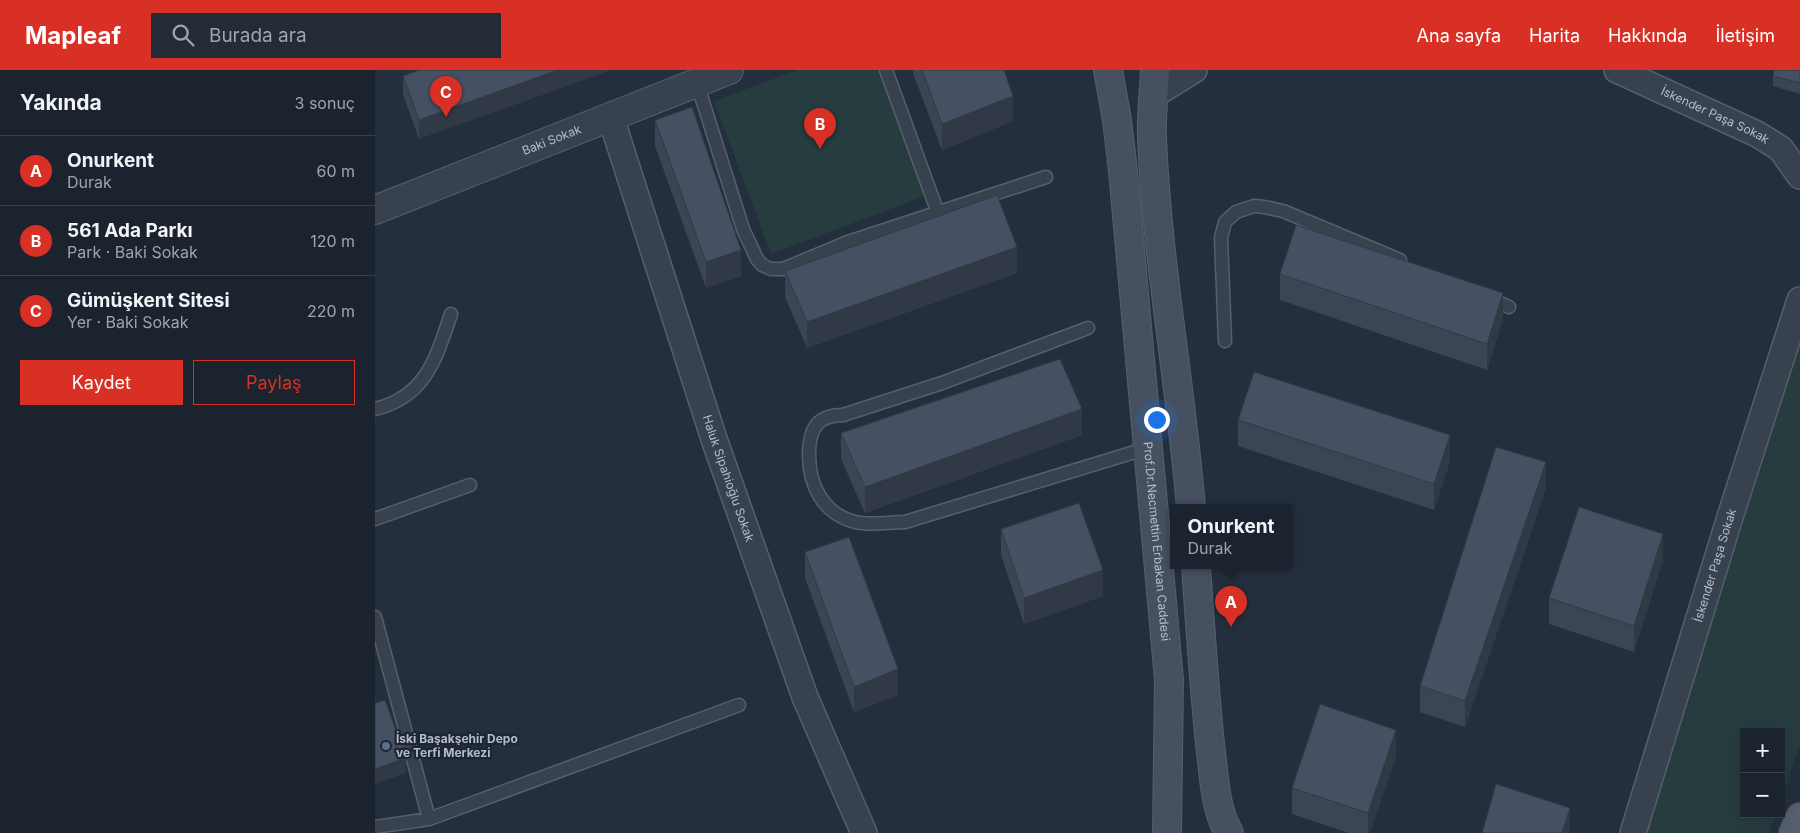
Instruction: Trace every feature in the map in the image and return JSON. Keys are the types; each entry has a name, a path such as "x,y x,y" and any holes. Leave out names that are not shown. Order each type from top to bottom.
{"main road":[{"name":"Prof.Dr.Necmettin Erbakan Caddesi","path":"1108,70 1117,120 1123,171 1169,680 1167,833"},
{"path":"1154,83 1151,137 1155,183 1191,504"},
{"path":"1196,569 1213,771 1219,811 1229,833"},
{"path":"1793,833 1800,817"}],"street":[{"name":"Baki Sokak","path":"375,210 729,70"},
{"path":"1154,83 1195,70"},
{"name":"İskender Paşa Sokak","path":"1617,70 1757,134 1781,149 1800,176"},
{"name":"Haluk Sipahioğlu Sokak","path":"611,118 714,439 805,697 865,833"},
{"name":"İskender Paşa Sokak","path":"1633,833 1729,517 1800,300"}],"lane":[{"path":"885,70 938,213"},
{"path":"697,83 743,229 757,259 766,268 783,269 848,242 1045,177"},
{"path":"1225,341 1221,238 1225,222 1236,212 1254,206 1283,211 1410,265"},
{"path":"1473,292 1509,307"},
{"path":"375,409 399,400 411,392 423,380 431,366 451,314"},
{"path":"1088,328 942,383 843,415 833,415 824,418 811,432 809,440 809,466 816,492 834,512 854,522 865,524 905,522 1148,448"},
{"path":"375,519 470,485"},
{"path":"375,617 429,819"},
{"path":"375,827 429,819 739,705"}],"green space":[{"path":"798,70 878,70 925,196 771,254 714,101"},
{"path":"1800,345 1800,744 1785,788 1785,728 1740,728 1740,818 1775,818 1769,833 1643,833"}],"building":[{"path":"419,70 558,70 419,120 403,76"},
{"path":"922,70 1004,70 1013,96 942,124"},
{"path":"1774,70 1800,70 1800,83 1773,76"},
{"path":"692,107 741,250 706,262 655,120"},
{"path":"997,195 1017,247 807,322 785,271"},
{"path":"1296,225 1503,293 1487,344 1280,274"},
{"path":"1060,359 1082,409 865,487 841,433"},
{"path":"1254,372 1450,435 1434,484 1238,420"},
{"path":"1496,447 1546,462 1465,701 1420,686"},
{"path":"1079,503 1103,570 1024,598 1001,529"},
{"path":"1579,507 1663,534 1634,626 1549,598"},
{"path":"849,537 898,669 854,687 805,552"},
{"name":"İski Başakşehir Depo ve Terfi Merkezi","path":"385,700 406,758 375,769 375,703"},
{"path":"1320,704 1396,730 1368,813 1292,788"},
{"path":"1496,784 1570,808 1562,833 1482,833"}],"place":[{"name":"Gümüşkent Sitesi","path":"446,117"},
{"name":"561 Ada Parkı","path":"820,149"},
{"name":"Onurkent","path":"1231,627"},
{"name":"İski Başakşehir Depo ve Terfi Merkezi","path":"386,746"}]}
